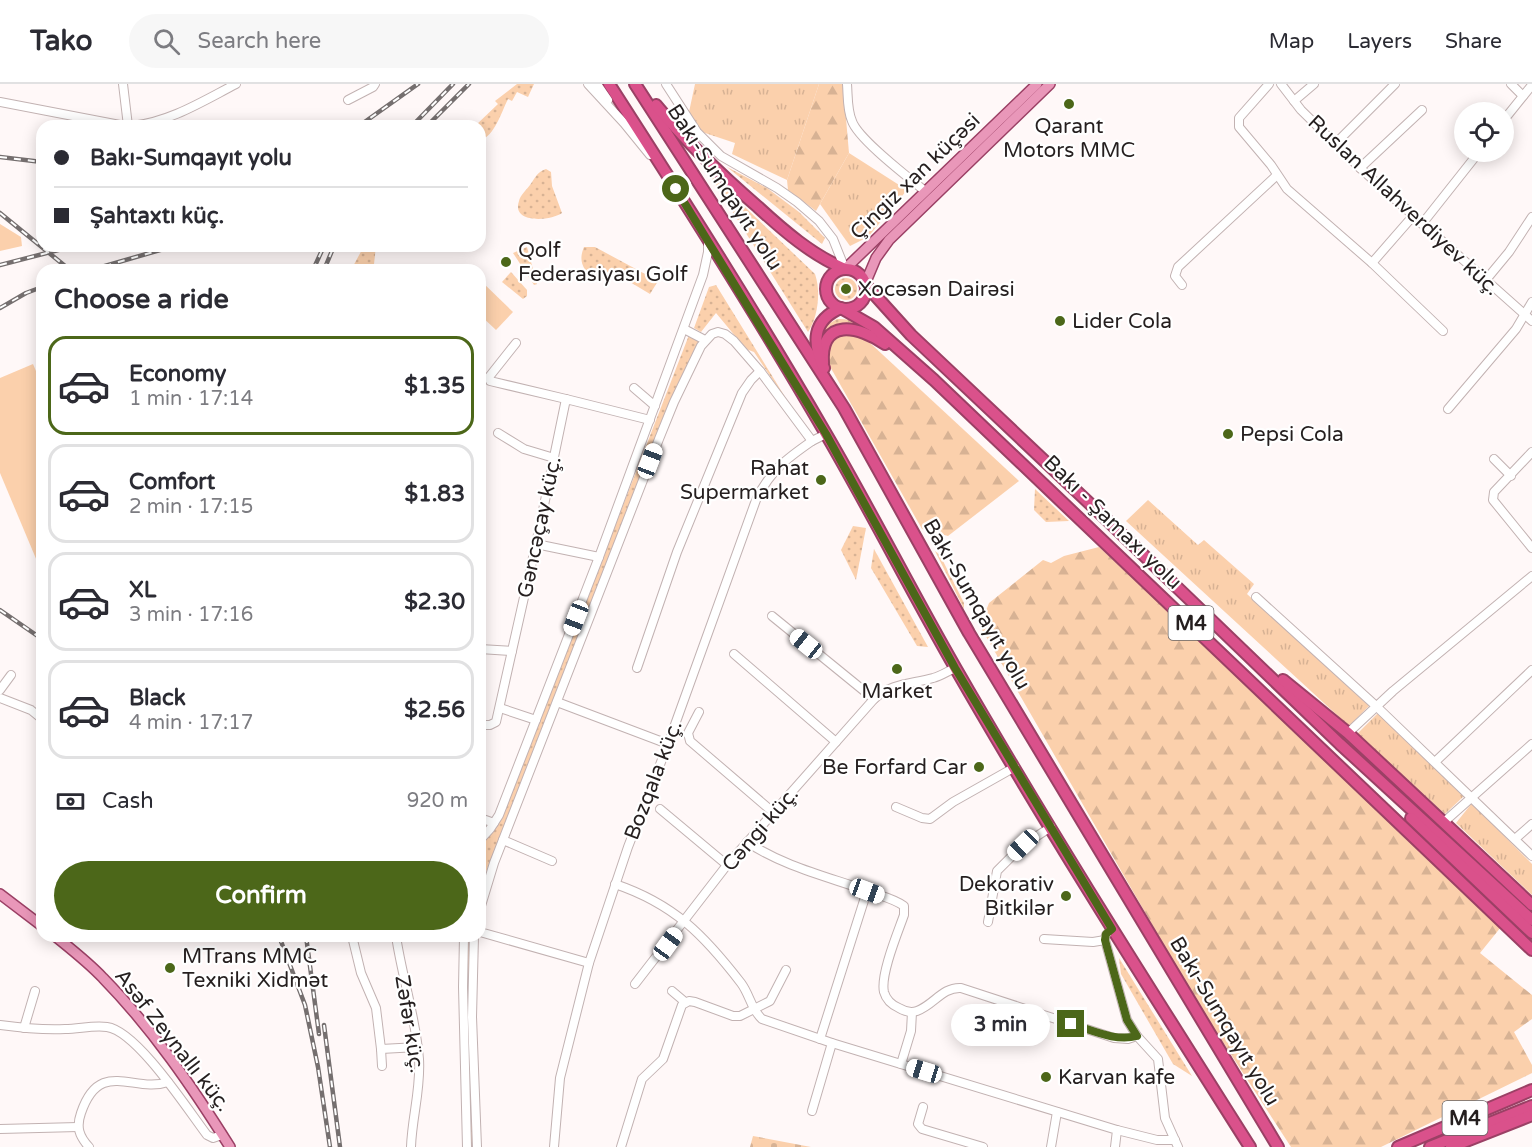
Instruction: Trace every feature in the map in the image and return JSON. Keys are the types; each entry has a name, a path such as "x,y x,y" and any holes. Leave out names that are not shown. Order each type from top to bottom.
{"highway":[{"name":"Bakı-Sumqayıt yolu","path":"609,84 708,238 826,434 955,668 1112,929 1250,1147"},
{"name":"Bakı-Sumqayıt yolu","path":"637,84 844,408 969,633 1278,1147"},
{"path":"637,84 676,130 724,178 797,240 822,258 859,274 866,284 865,294 860,303 851,308 841,308 826,317 816,337 817,351 844,408"},
{"path":"841,308 829,300 826,287 832,274 845,269"},
{"name":"Bakı - Şamaxı yolu","path":"866,284 911,334 1340,744 1532,920"},
{"name":"Bakı - Şamaxı yolu","path":"841,308 874,327 934,380 1532,950"},
{"path":"824,366 824,349 828,338 839,331 852,329 872,335 934,380"},
{"name":"Bakı - Şamaxı yolu","path":"1216,624 1348,733 1532,905"},
{"path":"1340,744 1407,814 1532,933"},
{"name":"M4","path":"1398,1147 1532,1090"},
{"path":"1430,1147 1532,1106"},
{"name":"M4","path":"1451,1147 1532,1115"},
{"path":"1479,1147 1499,1128"}],"main road":[{"name":"Çingiz xan küçəsi","path":"845,269 1037,84"},
{"name":"Çingiz xan küçəsi","path":"866,284 876,258 889,240 1050,84"},
{"path":"0,894 36,921"},
{"name":"Asəf Zeynallı küç.","path":"62,942 103,977 125,1002 162,1049 230,1147"}],"street":[{"path":"123,84 127,120"},
{"path":"162,120 237,84"},
{"path":"348,100 375,84"},
{"path":"588,84 624,123"},
{"path":"597,84 624,123 676,189"},
{"path":"666,84 697,132 721,156 777,188 819,222 833,239 845,269"},
{"path":"847,84 851,120 854,126 875,149 925,191"},
{"path":"1269,84 1239,117 1239,127 1287,189 1372,262 1443,331"},
{"name":"Ruslan Allahverdiyev küç.","path":"1281,84 1294,101 1360,168 1532,321"},
{"path":"1294,101 1314,84"},
{"path":"1335,144 1395,84"},
{"path":"1511,84 1523,96"},
{"path":"1514,107 1532,85"},
{"path":"0,102 96,120"},
{"path":"1360,168 1422,110"},
{"path":"1422,224 1471,162"},
{"path":"1182,285 1175,276 1178,267 1276,176"},
{"path":"1372,262 1413,216"},
{"path":"1485,281 1509,252 1532,217"},
{"path":"486,833 494,823 599,557 706,265 708,238"},
{"path":"1448,409 1516,329 1532,302"},
{"path":"684,329 705,340"},
{"path":"486,887 670,411 705,340 718,332 730,336 760,371 812,441"},
{"path":"516,344 489,377 490,381 650,420"},
{"path":"637,668 677,552 742,393 760,371"},
{"path":"634,388 655,406"},
{"name":"Gəncəçay küç.","path":"500,708 566,399"},
{"path":"498,433 524,449 554,458"},
{"name":"Bozqala küç.","path":"555,1147 560,1078 589,963 639,816 668,744 735,557 764,484 785,459 826,434"},
{"path":"1532,452 1494,492 1493,500 1532,548"},
{"path":"1494,459 1511,476"},
{"path":"536,544 599,557"},
{"path":"1348,733 1376,706 1532,576"},
{"path":"1256,597 1472,796 1532,856"},
{"path":"772,616 874,699"},
{"path":"486,649 512,651"},
{"path":"734,654 836,742"},
{"name":"Cəngi küç.","path":"635,984 727,865 874,699 887,689 933,678 955,668"},
{"path":"1435,762 1532,670"},
{"path":"0,690 11,675"},
{"path":"0,698 36,714"},
{"path":"557,702 668,744"},
{"path":"486,725 496,722 500,708 536,720"},
{"path":"699,712 688,735 690,741 774,813"},
{"path":"1444,822 1532,744"},
{"path":"896,807 930,819 953,802 1015,767"},
{"path":"660,809 727,865"},
{"path":"486,820 494,823"},
{"path":"1515,839 1532,824"},
{"path":"988,921 997,871 1023,845 1051,827"},
{"path":"503,840 552,861"},
{"path":"747,842 793,866 904,906 904,915 883,984 884,993 893,1006 912,1012 925,1007 954,987 1114,1038 1128,1039 1137,1036"},
{"path":"615,884 647,897 685,920 744,987 754,1011 770,1023 1117,1130 1177,1144"},
{"path":"820,1039 867,891"},
{"path":"1112,929 1106,934 1105,940 1127,1020 1137,1036 1158,1059 1165,1118 1177,1144"},
{"path":"486,934 589,963"},
{"path":"1044,939 1093,942 1105,940"},
{"path":"353,942 361,973 376,1008 382,1066"},
{"name":"Zəfər küç.","path":"397,942 418,1047 420,1085 412,1124 411,1147"},
{"path":"464,942 468,1147"},
{"path":"474,942 472,1017 477,1147"},
{"path":"672,991 685,1002 694,1002 736,1017 754,1011 770,1001 786,970"},
{"path":"24,1028 35,990"},
{"path":"623,1147 642,1079 663,1059 685,1002"},
{"path":"902,1065 912,1012"},
{"path":"0,1025 24,1028 100,1027 115,1029 133,1044 168,1082 207,1135 213,1138 222,1135"},
{"path":"812,1112 832,1043"},
{"path":"381,1049 418,1047"},
{"path":"88,1147 82,1140 78,1127 87,1098 99,1085 126,1081 157,1085 168,1082"},
{"path":"923,1107 918,1124 922,1129 983,1147"},
{"path":"1050,1147 1057,1112"},
{"path":"0,1129 78,1127"},
{"path":"1115,1147 1117,1130"}],"green space":[{"path":"517,84 534,84 528,97 517,92 512,101 508,99 494,129 486,137 486,120 481,120 498,104 495,101"},
{"path":"695,84 819,84 787,180 732,154 735,143 699,131 689,112"},
{"path":"819,84 843,84 849,153 816,211 788,190 787,180"},
{"path":"849,153 907,190 868,237 850,246 820,204"},
{"path":"727,167 767,188 799,212 825,238 822,244"},
{"path":"546,169 551,172 552,186 562,213 541,219 526,217 518,208 520,199 536,176"},
{"path":"707,171 815,274 818,304 808,332"},
{"path":"0,224 21,237 22,246 0,251"},
{"path":"527,247 537,284 534,285 513,253"},
{"path":"584,247 595,247 658,281 650,294 620,276 593,280 582,265 581,257"},
{"path":"361,252 375,252 374,264 354,264"},
{"path":"511,272 527,290 527,296 523,299 502,282"},
{"name":"Xocəsən Dairəsi","path":"846,278 854,281 857,289 854,297 846,300 838,297 835,289 838,281"},
{"path":"716,285 798,418 754,352 746,349 716,313 701,332 694,328 709,287"},
{"path":"486,286 513,312 496,330 486,321"},
{"path":"837,319 852,321 872,332 855,326 820,346 825,326"},
{"path":"842,334 858,335 869,342 1019,481 948,536 922,529 828,363 830,346"},
{"path":"689,335 699,341 664,416 486,872 486,839 494,831 504,813"},
{"path":"33,364 36,371 36,559 0,473 0,378"},
{"path":"1035,489 1069,521 1046,522 1034,510"},
{"path":"1148,500 1198,545 1204,540 1254,584 1247,594 1369,706 1349,726 1126,521"},
{"path":"853,526 866,528 856,580 841,550"},
{"path":"1099,547 1244,681 1501,927 1480,953 1532,995 1532,1019 1514,1032 1532,1065 1532,1073 1381,1147 1291,1147 1195,999 980,626 989,603 1043,560 1051,563 1064,556"},
{"path":"874,549 928,647 917,646 871,568"},
{"path":"935,551 940,555 964,603 964,609"},
{"path":"1378,713 1464,796 1445,814 1357,734"},
{"path":"1472,803 1532,864 1532,895 1456,823"},
{"path":"467,942 471,942 469,992 475,1147 470,1147 466,1027"},
{"path":"1119,958 1192,1076 1173,1064 1121,974"},
{"path":"753,1136 811,1147 750,1147"}],"railway":[{"path":"367,120 418,84"},
{"path":"418,120 453,84"},
{"path":"433,120 469,84"},
{"path":"0,157 36,161"},
{"path":"0,213 36,242"},
{"path":"48,252 63,264"},
{"path":"0,265 51,252"},
{"path":"112,264 153,252"},
{"path":"316,264 321,252"},
{"path":"326,264 332,252"},
{"path":"0,308 36,289"},
{"path":"0,610 36,635"},
{"path":"281,942 305,1005 318,1067 330,1147"},
{"path":"307,942 319,1034"},
{"path":"324,1025 340,1147"}],"place":[{"name":"Qarant Motors MMC","path":"1069,104"},
{"name":"Qolf Federasiyası Golf","path":"506,262"},
{"name":"Xocəsən Dairəsi","path":"846,289"},
{"name":"Lider Cola","path":"1060,321"},
{"name":"Pepsi Cola","path":"1228,434"},
{"name":"Rahat Supermarket","path":"821,480"},
{"name":"Market","path":"897,669"},
{"name":"Be Forfard Car","path":"979,767"},
{"name":"Dekorativ Bitkilər","path":"1066,896"},
{"name":"MTrans MMC Texniki Xidmət","path":"170,968"},
{"name":"Karvan kafe","path":"1046,1077"}],"route":[{"path":"676,189 826,434 955,668 1112,929 1106,934 1105,940 1127,1020 1137,1036 1128,1039 1114,1038 1071,1024"}]}
